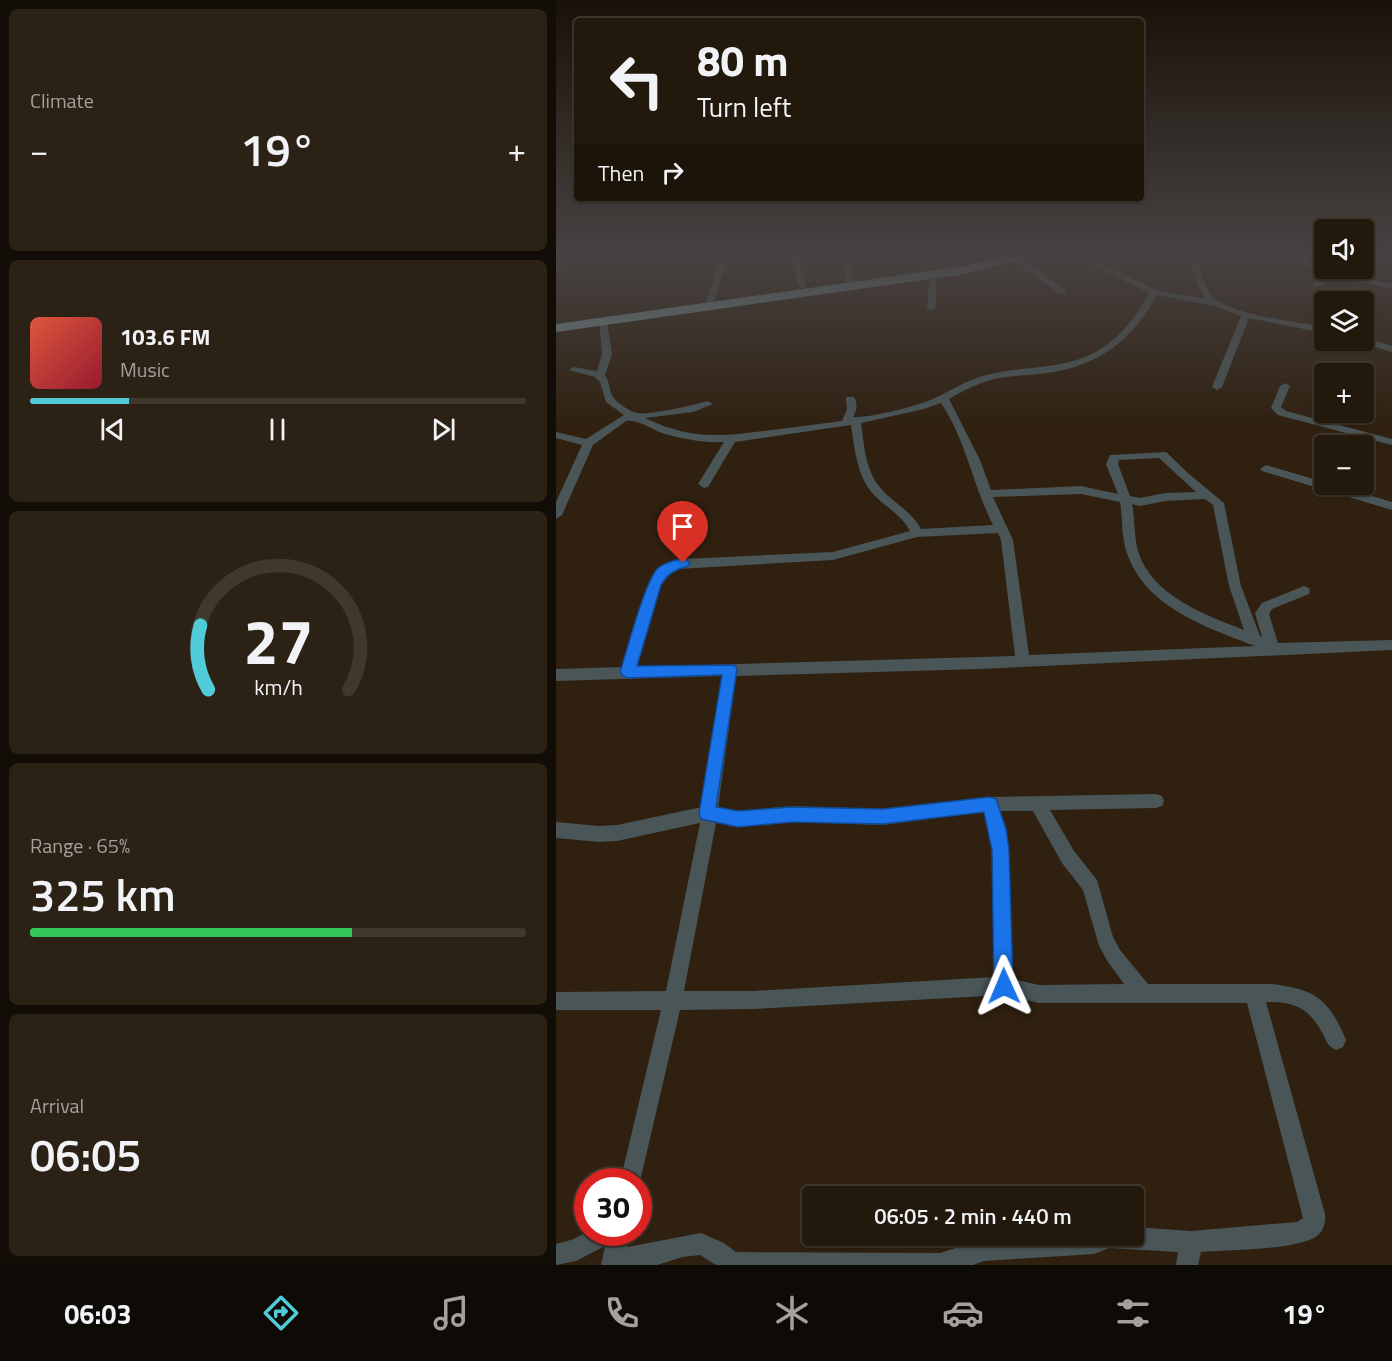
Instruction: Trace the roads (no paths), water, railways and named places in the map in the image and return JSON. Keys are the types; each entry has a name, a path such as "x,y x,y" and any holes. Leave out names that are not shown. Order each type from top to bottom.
{"highway":[{"path":"556,323 633,312"},
{"path":"556,328 665,312"}],"street":[{"path":"574,370 600,375 610,399 631,417 686,436 705,440 731,439 850,421 921,407 983,379 1005,373 1057,369 1104,353 1135,324 1142,312"},
{"path":"1240,312 1314,328"},
{"path":"1217,387 1246,314"},
{"path":"600,375 607,354 603,321"},
{"path":"1374,344 1392,349"},
{"path":"1285,386 1276,408 1282,412 1392,442"},
{"path":"944,398 974,460 986,494 1007,540 1023,661"},
{"path":"850,399 852,409 850,421 868,478 878,492 906,514 917,533"},
{"path":"556,515 588,443 614,423 631,417 694,409 708,404"},
{"path":"556,435 588,443"},
{"path":"704,484 731,439"},
{"path":"1254,639 1235,586 1218,503 1184,477 1165,456 1158,453 1114,458 1112,464 1124,497 1133,555 1142,573 1175,603 1205,620 1277,648"},
{"path":"1266,469 1392,506"},
{"path":"986,494 1081,490 1140,502 1165,497 1209,495"},
{"path":"628,672 655,585 662,572 671,566 683,563 786,556 833,556 917,533 1002,529"},
{"path":"1277,648 1264,625 1262,613 1267,606 1304,591"},
{"path":"556,675 1023,661 1277,648 1392,645"},
{"path":"634,1168 673,1001 704,843 730,669"},
{"path":"556,831 617,833 707,814 738,819 792,814 883,817 990,804 1156,801"},
{"path":"1037,803 1068,857 1091,886 1105,940 1144,994"},
{"path":"990,804 1000,850 1004,986"},
{"path":"556,1001 753,1000 1004,986 1039,994 1298,996 1312,1001 1320,1009 1336,1040"},
{"path":"616,1246 612,1262 701,1244 733,1263 940,1264 984,1250 1080,1245 1109,1237 1191,1242 1297,1233 1308,1229 1315,1222 1314,1214 1254,994"},
{"path":"1187,1265 1191,1242"},
{"path":"556,1255 571,1253 586,1246"}]}
